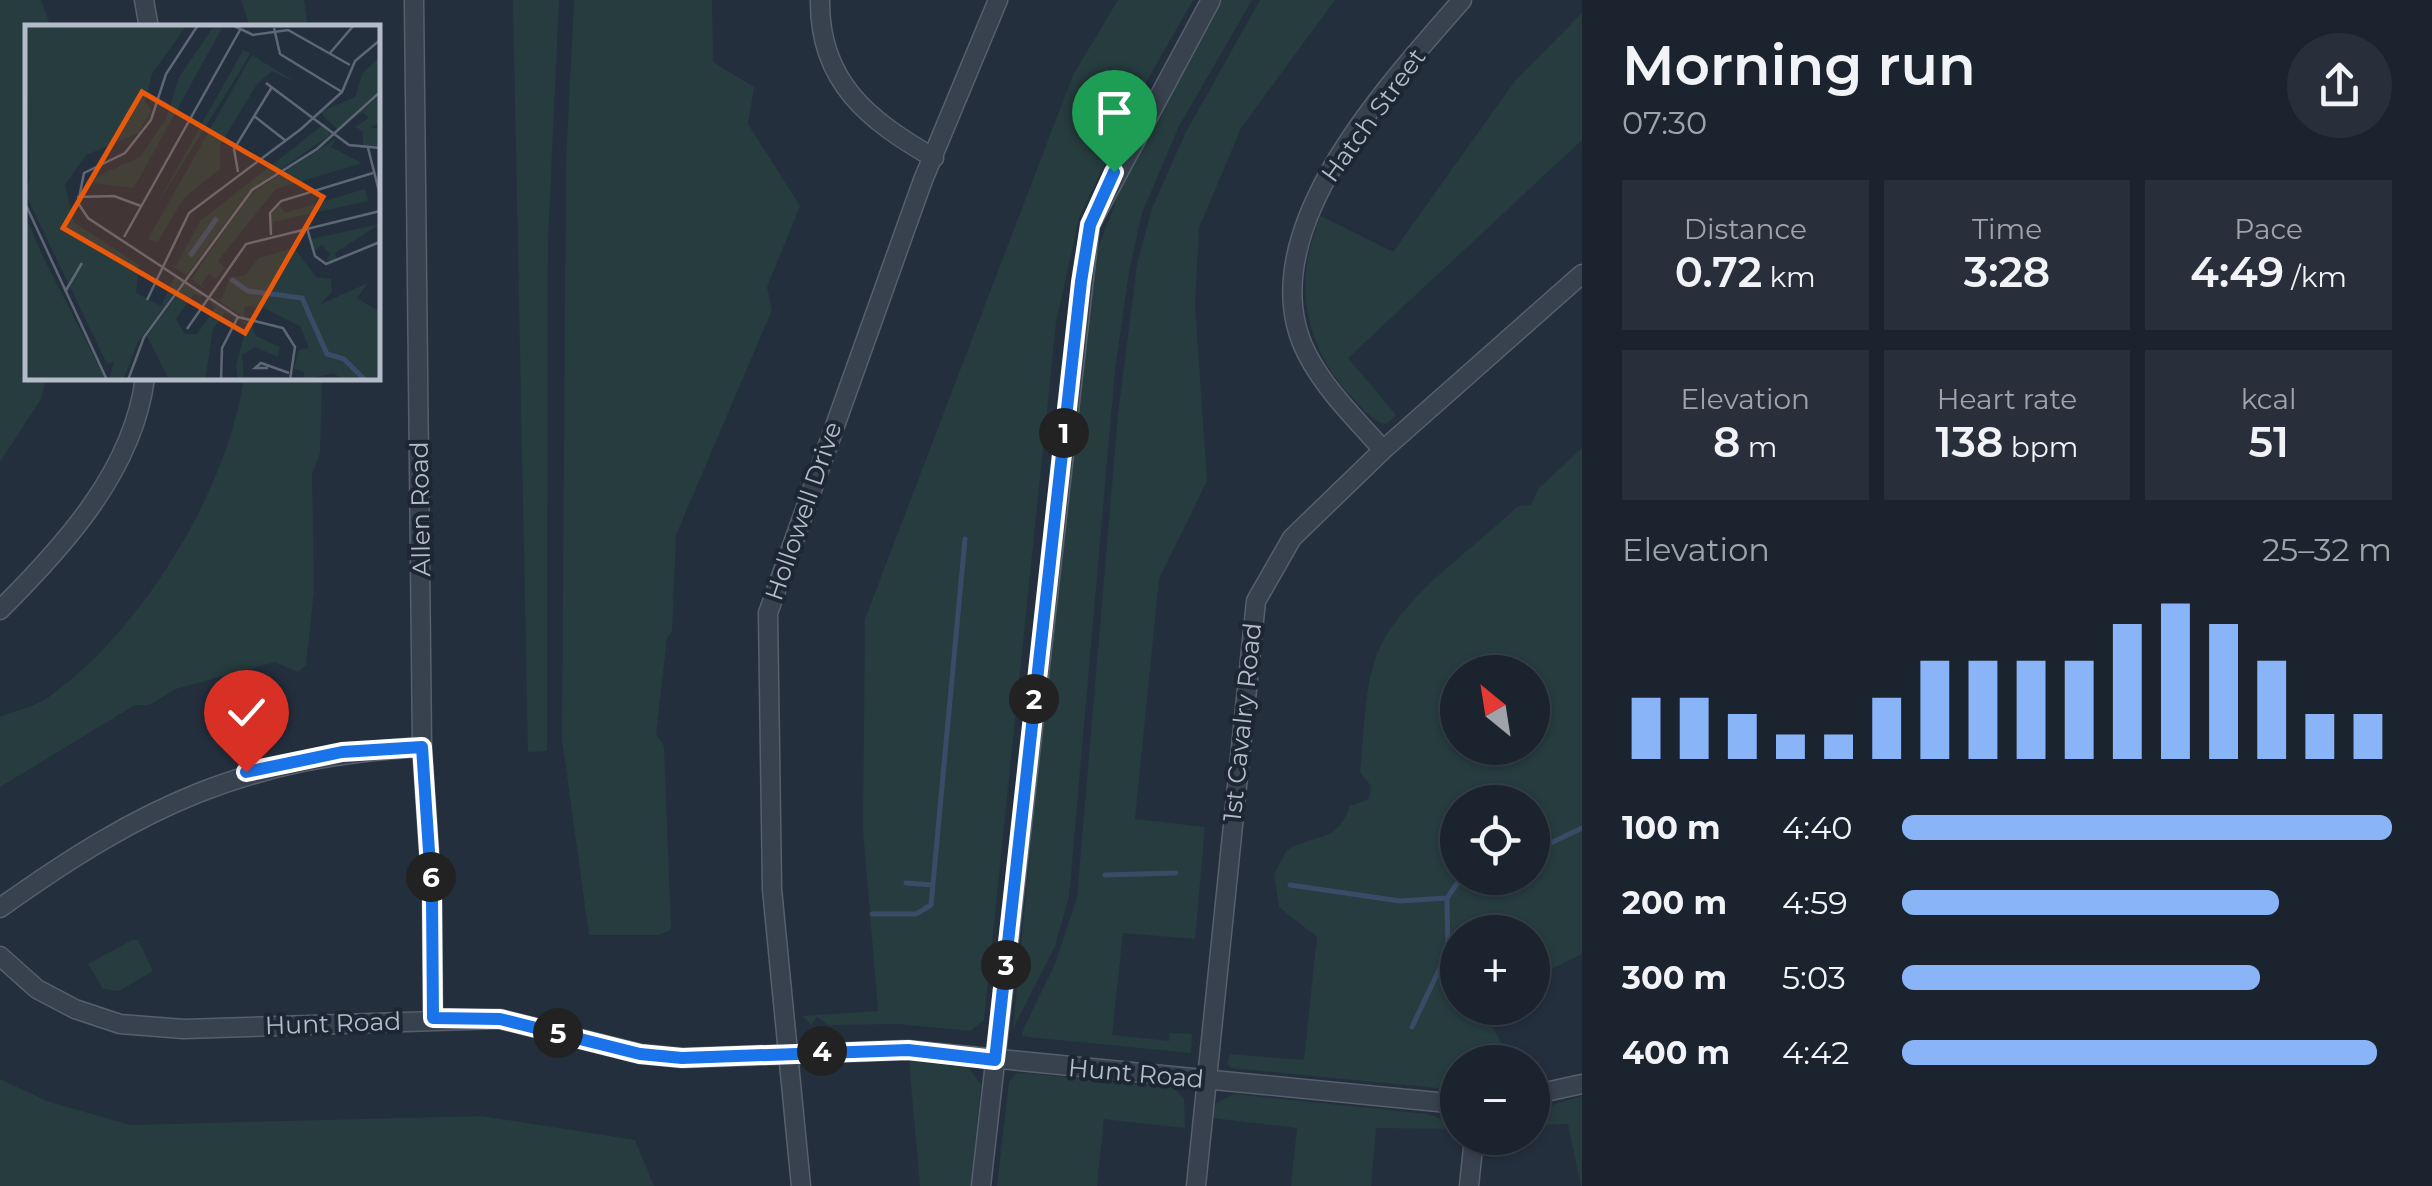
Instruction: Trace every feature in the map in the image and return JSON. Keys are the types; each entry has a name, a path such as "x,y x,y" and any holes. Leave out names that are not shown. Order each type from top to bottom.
{"street":[{"path":"144,0 148,25"},
{"name":"Allen Road","path":"414,0 422,747 432,896 433,1018"},
{"path":"820,0 820,23 857,106 934,158"},
{"name":"Hollowell Drive","path":"802,1186 772,889 768,613 811,484 958,90 998,0"},
{"path":"981,1186 1090,225 1211,0"},
{"name":"Hatch Street","path":"1383,450 1328,390 1304,350 1292,303 1297,246 1321,185 1404,68 1462,0"},
{"name":"1st Cavalry Road","path":"1196,1186 1256,600 1292,538 1383,450 1582,274"},
{"path":"0,610 84,520 118,460 144,380"},
{"path":"0,908 176,799 215,783 342,752 422,747"},
{"name":"Hunt Road","path":"0,956 37,989 75,1010 120,1024 184,1028 500,1019 640,1054 682,1058 788,1051 908,1050 1440,1102"},
{"path":"1550,1092 1582,1084"},
{"path":"1469,1186 1472,1155"}],"green space":[{"path":"0,0 41,0 50,25 25,25 25,380 46,380 41,399 0,462"},
{"path":"241,0 304,0 308,25 249,25"},
{"path":"513,0 559,0 548,240 547,751 528,752"},
{"path":"574,0 712,0 713,62 754,87 748,124 800,206 767,287 772,310 676,535 672,632 667,638 656,734 664,746 671,930 659,935 589,935 562,739 566,163"},
{"path":"1118,0 1193,0 1127,116 1079,218 1056,323 984,1020 970,1031 898,1024 828,1025 817,1017 811,1025 803,1016 878,1011 863,829 865,619 1073,75"},
{"path":"1223,0 1252,0 1179,126 1142,213 1129,272 1115,370 1069,897 1055,946 1013,1029 1056,579 1095,256 1124,180"},
{"path":"1260,0 1335,0 1241,128 1199,228 1195,305 1207,481 1159,579 1135,819 1205,827 1195,939 1123,933 1112,1035 1169,1041 1170,1033 1192,1034 1191,1053 1028,1037 1022,1035 1024,1028 1055,964 1077,898 1118,415 1137,264 1152,208 1185,134"},
{"path":"1582,13 1582,140 1348,358 1396,415 1387,424 1380,423 1364,411 1335,376 1313,334 1306,288 1307,264 1321,216 1393,252 1515,81"},
{"path":"244,380 322,380 320,453 312,474 314,590 306,665 298,672 275,662 176,689 149,705 135,705 0,787 0,717 49,697 84,668 148,596 200,511 235,421"},
{"path":"1582,448 1582,954 1550,970 1550,915 1440,915 1440,1025 1492,1025 1502,1045 1440,1045 1440,1088 1232,1068 1227,1064 1230,1054 1304,1060 1317,937 1279,907 1274,874 1287,850 1332,832 1350,806 1369,799 1371,786 1360,772 1368,690 1382,643 1426,587 1518,506 1531,505 1538,489"},
{"path":"138,940 153,971 119,991 103,989 88,964"},
{"path":"909,1061 968,1067 981,1085 971,1186 920,1186"},
{"path":"1016,1074 1173,1088 1184,1098 1185,1128 1104,1119 1097,1186 997,1186 1009,1081"},
{"path":"0,1079 49,1102 131,1125 482,1116 635,1140 654,1186 0,1186"},
{"path":"1234,1094 1427,1114 1440,1118 1440,1129 1376,1128 1371,1186 1291,1186 1297,1128 1212,1118 1216,1103"},
{"path":"1582,1096 1582,1186 1568,1124 1550,1125 1550,1106"}],"waterway":[{"path":"872,914 916,914 931,905 965,539"},
{"path":"1550,843 1582,828"},
{"path":"1105,875 1176,873"},
{"path":"906,883 933,885"},
{"path":"1290,885 1400,901 1449,895"},
{"path":"1412,1027 1448,951 1447,899"}],"route":[{"path":"246,772 342,752 422,747 432,896 433,1018 500,1019 640,1054 682,1058 788,1051 908,1050 995,1060 1081,282 1090,225 1114,172"}]}
